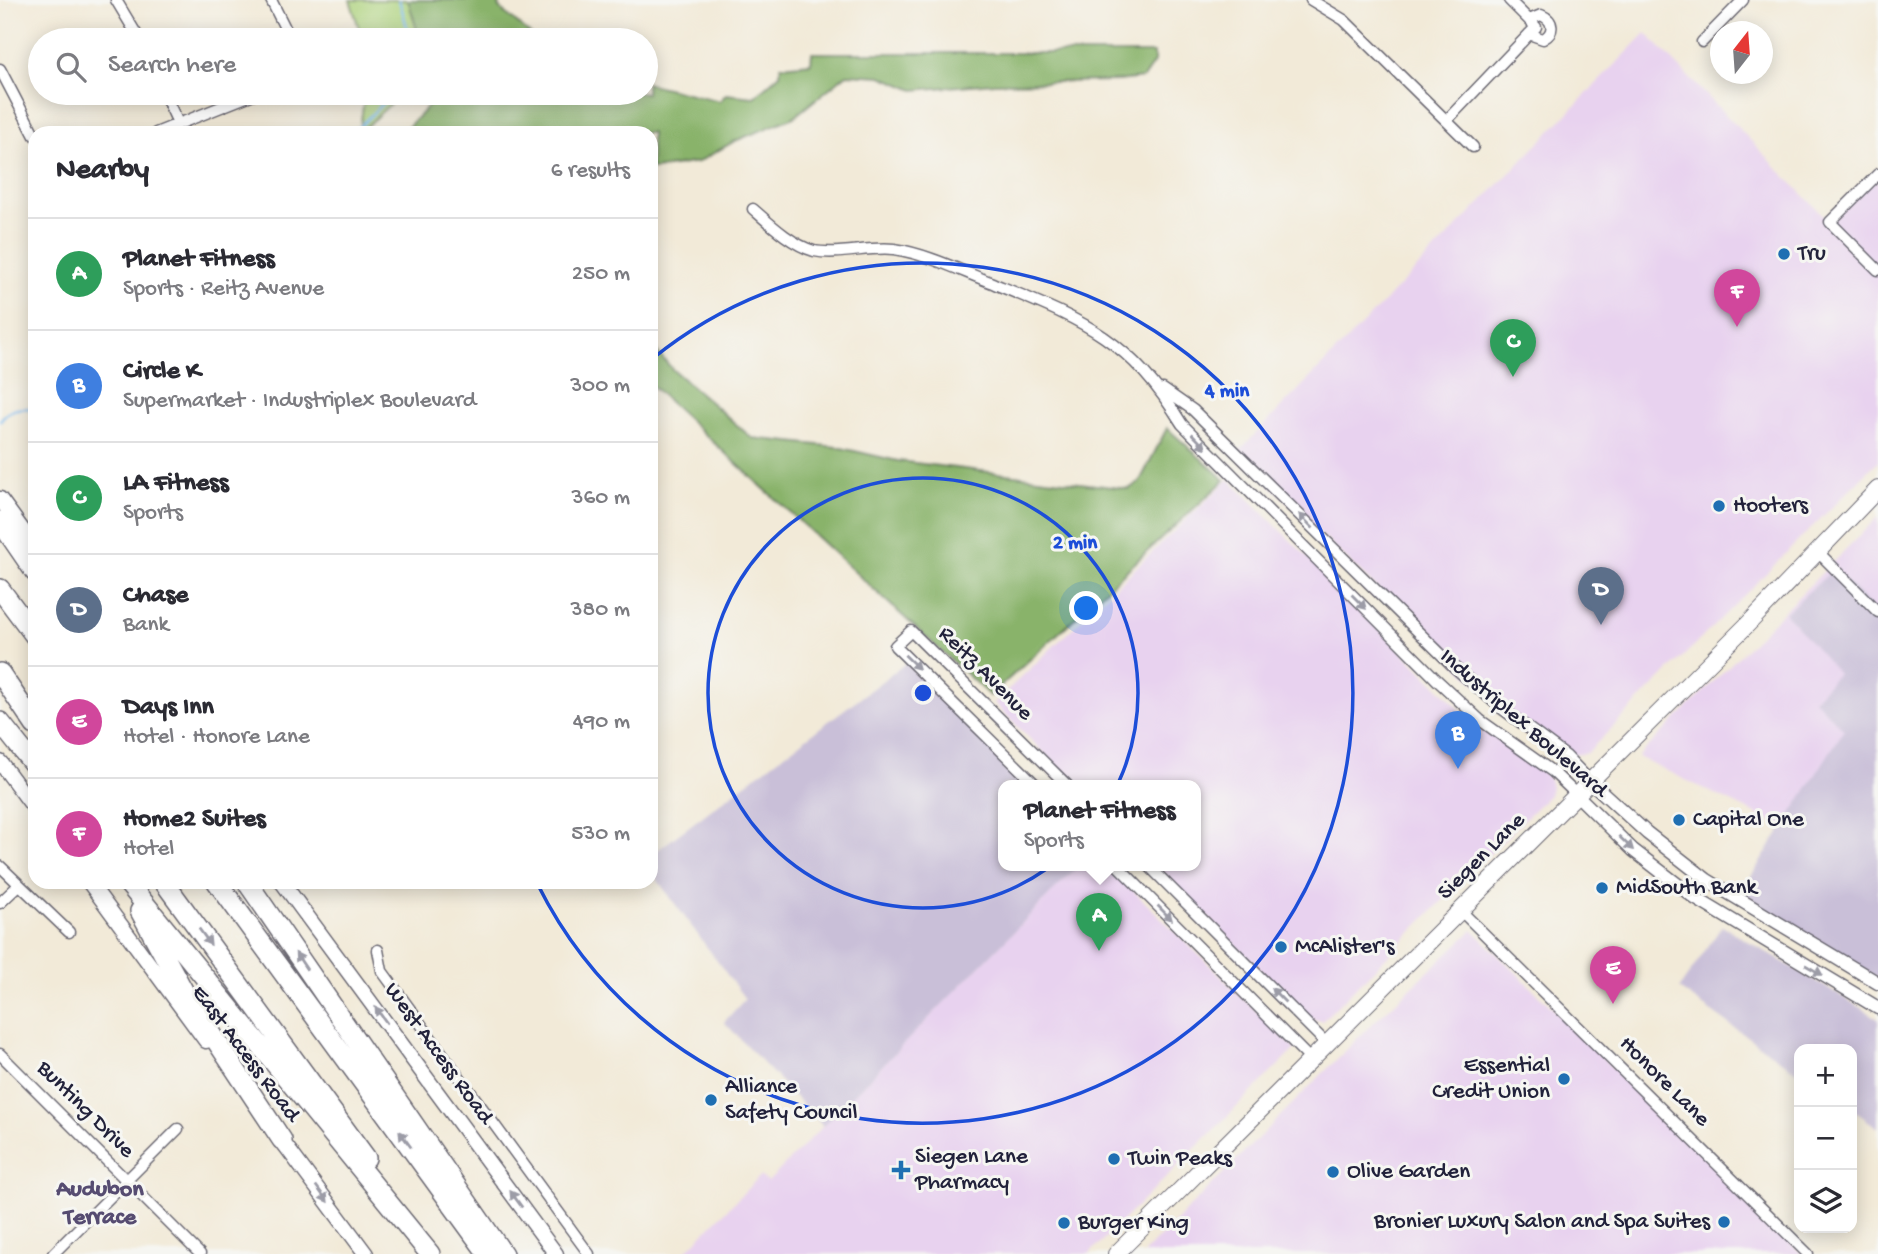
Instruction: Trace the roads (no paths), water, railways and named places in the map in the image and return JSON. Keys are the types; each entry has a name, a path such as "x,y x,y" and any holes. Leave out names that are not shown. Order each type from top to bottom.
{"highway":[{"path":"1,522 28,562"},
{"path":"0,589 28,625"},
{"path":"0,657 28,695"},
{"path":"0,673 28,715"},
{"path":"0,722 28,757"},
{"path":"130,889 184,992 282,1140"},
{"path":"132,889 430,1254"},
{"path":"169,889 437,1254"},
{"path":"222,889 488,1254"},
{"path":"252,889 503,1254"}],"main road":[{"name":"Siegen Lane","path":"1116,1254 1591,782 1878,489"},
{"path":"0,499 28,537"},
{"path":"0,762 28,800"},
{"name":"East Access Road","path":"94,889 366,1254"},
{"name":"West Access Road","path":"287,889 556,1254"}],"street":[{"path":"116,0 133,28"},
{"path":"271,0 285,28"},
{"path":"1311,0 1344,20 1473,147"},
{"path":"1447,120 1531,27 1509,0"},
{"path":"1702,42 1743,0"},
{"path":"0,69 30,126"},
{"path":"170,105 178,123"},
{"path":"171,126 225,105"},
{"path":"1878,174 1829,222 1878,270"},
{"name":"Industriplex Boulevard","path":"753,209 801,245 816,251 881,249 909,253 949,265 1047,307 1108,337 1159,386 1193,410 1454,667 1501,708 1566,756 1647,833 1707,880 1878,983"},
{"name":"Industriplex Boulevard","path":"1159,386 1182,424 1480,720 1553,772 1633,850 1695,898 1878,1008"},
{"path":"1817,551 1878,612"},
{"name":"Reitz Avenue","path":"1031,780 895,646 911,631 1062,780"},
{"path":"0,866 69,932"},
{"path":"1123,871 1310,1059"},
{"path":"1154,871 1326,1043"},
{"path":"0,903 19,885"},
{"name":"Honore Lane","path":"1460,910 1808,1254"},
{"path":"378,950 382,971 589,1254"},
{"name":"Bunting Drive","path":"0,1054 200,1254"},
{"path":"53,1254 178,1129"}],"waterway":[{"path":"399,0 407,28"},
{"path":"360,126 381,105"},
{"path":"0,421 15,409 28,408"}],"place":[{"name":"Tru","path":"1784,254"},
{"name":"Home2 Suites","path":"1737,327"},
{"name":"LA Fitness","path":"1513,377"},
{"name":"Hooters","path":"1719,506"},
{"name":"Chase","path":"1601,625"},
{"name":"Circle K","path":"1458,769"},
{"name":"Capital One","path":"1679,820"},
{"name":"MidSouth Bank","path":"1602,888"},
{"name":"McAlister's","path":"1281,947"},
{"name":"Planet Fitness","path":"1099,951"},
{"name":"Days Inn","path":"1613,1004"},
{"name":"Essential Credit Union","path":"1564,1079"},
{"name":"Alliance Safety Council","path":"711,1100"},
{"name":"Twin Peaks","path":"1114,1159"},
{"name":"Siegen Lane Pharmacy","path":"901,1170"},
{"name":"Olive Garden","path":"1333,1172"},
{"name":"Bronier Luxury Salon and Spa Suites","path":"1724,1222"},
{"name":"Burger King","path":"1064,1223"}],"district":[{"name":"Audubon Terrace","path":"100,1204"}]}
